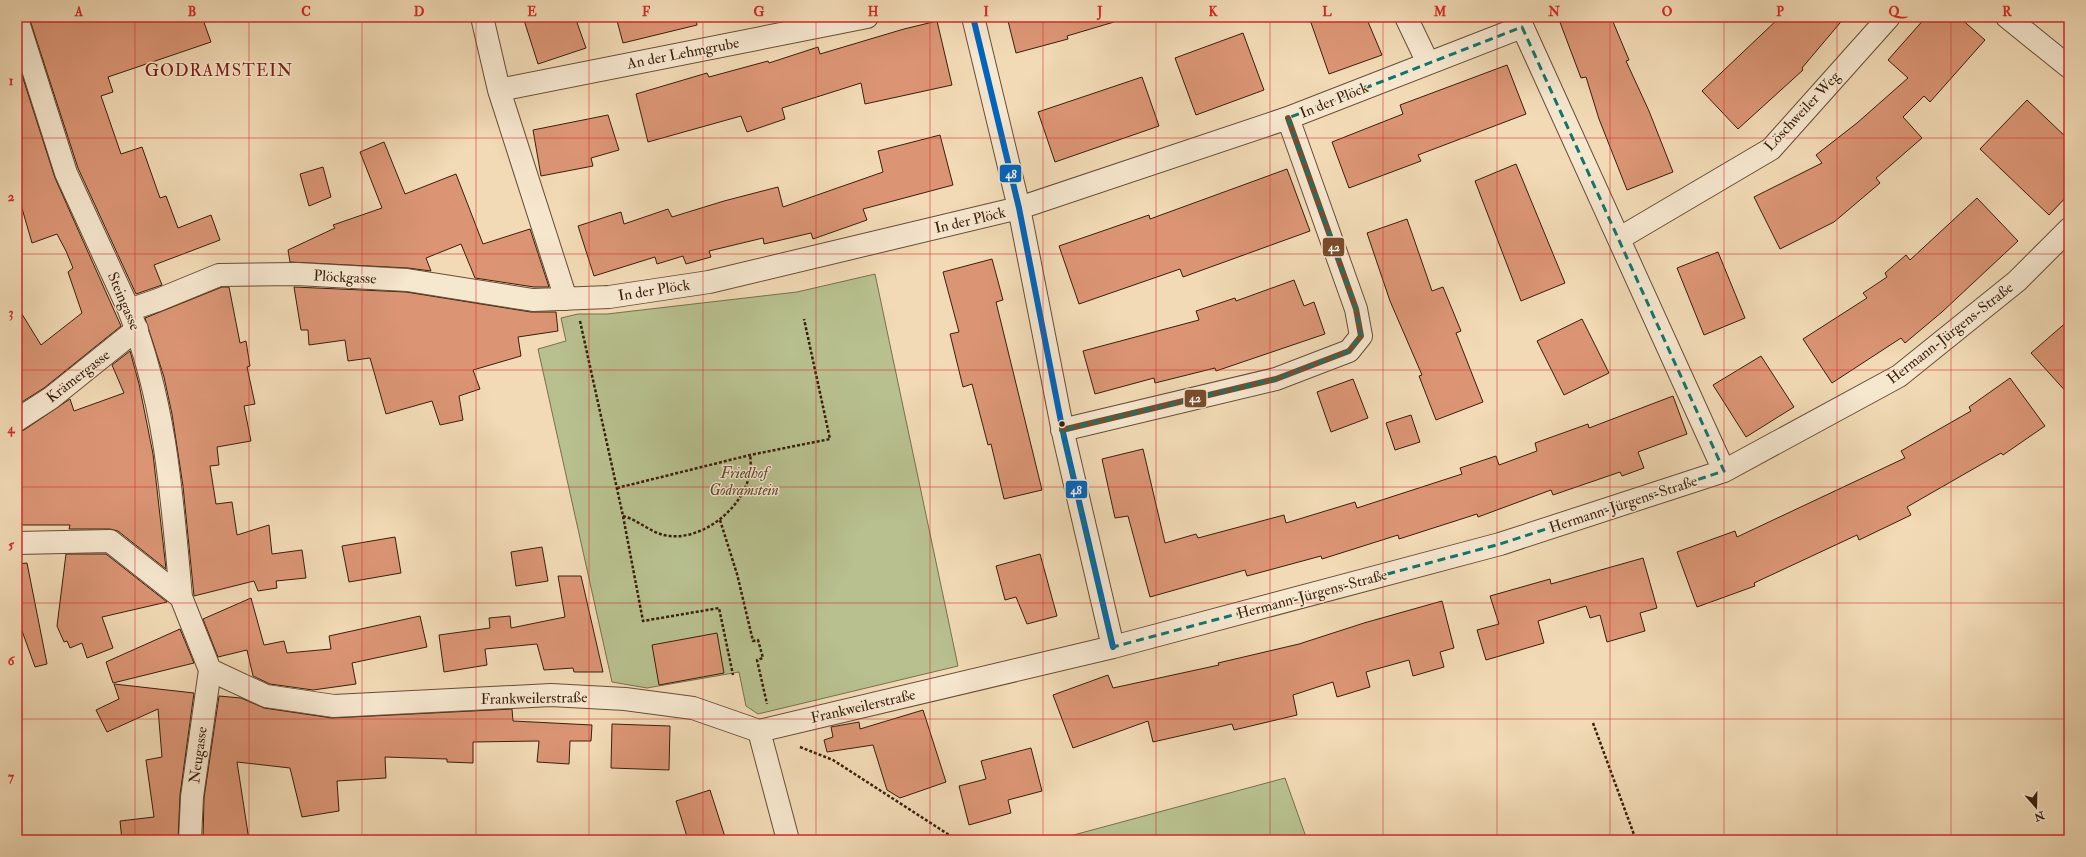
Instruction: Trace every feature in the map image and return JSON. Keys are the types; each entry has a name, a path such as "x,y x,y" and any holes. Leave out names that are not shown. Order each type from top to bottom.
{"street":[{"path":"482,17 499,90 572,307"},
{"name":"An der Lehmgrube","path":"499,90 867,17"},
{"path":"973,17 1019,208 1062,430 1113,647"},
{"path":"1406,17 1428,62"},
{"name":"Löschweiler Weg","path":"1620,238 1771,149 1889,17"},
{"path":"2007,17 2069,67"},
{"name":"Steingasse","path":"17,19 66,173 133,319 156,397 169,460 181,597"},
{"path":"1520,22 1620,238 1724,471"},
{"name":"In der Plöck","path":"572,307 609,297 709,282 1019,208 1288,118 1428,62 1520,22"},
{"path":"1062,430 1276,379 1349,351 1361,336 1356,309 1288,118"},
{"name":"Hermann-Jürgens-Straße","path":"1113,647 1500,544 1724,471 1899,376 2017,281 2069,229"},
{"name":"Plöckgasse","path":"133,319 158,300 219,275 297,274 407,280 572,307"},
{"name":"Krämergasse","path":"17,420 51,398 133,319"},
{"path":"17,543 110,541 181,597 210,670"},
{"name":"Frankweilerstraße","path":"210,670 266,696 334,706 551,695 625,699 693,708 759,731 1113,647"},
{"name":"Neugasse","path":"190,840 192,798 210,670"},
{"path":"759,731 788,840"}],"path":[{"path":"572,307 623,516 643,621 719,608 733,674"},
{"path":"616,488 750,455 830,440 804,319"},
{"path":"623,516 634,518 644,527 670,536 697,532 720,520 735,504 747,485 752,466 750,455"},
{"path":"720,520 737,574 753,641 758,640 762,658 757,660 769,712"},
{"path":"1593,723 1636,840"},
{"path":"796,746 833,760 957,840"}],"highlighted area":[{"path":"1522,27 1724,471 1500,544 1113,647 1062,430 1276,379 1349,351 1361,336 1356,309 1288,118"}],"green space":[{"name":"Friedhof Godramstein","path":"875,274 958,666 758,714 746,706 739,672 647,688 612,682 538,349 566,341 561,318 578,314 607,314 797,292"},
{"path":"1285,778 1307,840 1055,840"}],"building":[{"path":"29,17 202,17 211,42 108,77 113,92 101,96 121,154 142,147 160,198 166,196 178,228 211,215 220,240 154,265 162,285 136,294 78,168"},
{"path":"523,17 575,17 586,48 538,64"},
{"path":"616,17 696,17 697,25 623,43"},
{"path":"1007,17 1113,17 1114,22 1067,36 1068,39 1016,53"},
{"path":"1309,17 1366,17 1382,55 1329,74"},
{"path":"1558,17 1611,17 1629,60 1626,61 1649,111 1673,172 1627,190 1599,119 1586,77 1581,78"},
{"path":"1780,17 1845,17 1802,68 1803,70 1738,129 1702,91"},
{"path":"1926,17 1959,17 1985,40 1930,102 1924,96 1903,117 1922,138 1876,178 1880,183 1834,222 1780,249 1754,197 1822,163 1816,155 1857,123 1908,78 1888,60"},
{"path":"937,21 952,85 865,104 861,83 782,108 785,119 747,132 741,116 648,142 636,94 707,73 709,77 768,61 769,63 818,47 820,54 904,29"},
{"path":"1243,33 1264,90 1196,115 1175,58"},
{"path":"1507,65 1526,114 1418,155 1421,161 1349,188 1332,142 1403,114 1400,105"},
{"path":"21,72 55,178 121,326 44,388 17,405 17,306 41,345 82,313 68,272 73,268 57,234 32,243 17,191 17,73"},
{"path":"1142,77 1159,126 1055,162 1038,112"},
{"path":"2027,100 2069,140 2069,194 2049,215 1980,149"},
{"path":"608,115 619,150 591,158 593,166 541,176 533,130"},
{"path":"940,135 953,185 863,209 867,220 813,239 811,233 764,244 763,238 709,251 711,257 686,264 683,256 657,264 655,257 594,276 578,226 621,212 624,224 668,209 672,217 724,201 778,187 783,207 883,172 878,151"},
{"path":"384,142 405,194 456,174 483,244 530,229 549,287 534,287 475,278 461,244 426,258 431,271 408,268 290,262 288,250 335,228 333,225 382,208 360,152"},
{"path":"1516,164 1565,283 1521,301 1475,181"},
{"path":"323,167 331,197 309,206 300,174"},
{"path":"1287,169 1310,231 1183,277 1180,269 1079,304 1059,246 1149,215 1150,219"},
{"path":"1977,198 2018,241 1942,312 1905,343 1901,338 1832,383 1803,339 1867,298 1863,293 1887,277 1885,273 1906,255 1910,260"},
{"path":"1407,219 1432,291 1443,287 1461,331 1456,333 1483,402 1436,420 1419,376 1422,375 1390,301 1367,233"},
{"path":"1718,252 1745,318 1704,335 1677,268"},
{"path":"992,259 1003,300 996,302 1042,490 1004,499 991,444 988,445 972,384 963,387 950,334 959,332 943,272"},
{"path":"1294,280 1304,306 1314,302 1325,334 1216,371 1215,368 1155,383 1154,378 1095,394 1083,351 1199,320 1196,311 1235,298 1236,301"},
{"path":"222,287 229,287 240,343 246,341 250,366 247,367 255,404 244,406 251,441 217,447 219,465 210,466 216,504 232,502 237,535 269,525 272,554 302,550 306,578 276,581 277,588 258,591 254,581 194,596 183,486 172,414 164,377 145,318"},
{"path":"294,287 406,292 531,312 556,312 558,331 518,337 521,356 473,370 480,389 459,396 463,420 440,425 432,401 386,414 370,358 348,361 345,340 309,345 308,330 301,330"},
{"path":"1582,319 1609,373 1564,395 1537,341"},
{"path":"2069,320 2069,395 2031,353"},
{"path":"130,351 139,384 153,454 166,569 118,531 110,529 69,529 70,525 17,525 17,432 24,430 70,399 74,411 124,393 112,365"},
{"path":"1761,356 1794,407 1746,437 1713,385"},
{"path":"2010,378 2045,426 2003,455 2001,453 1907,507 1911,515 1859,540 1857,535 1754,583 1755,586 1697,607 1677,552 1735,531 1737,537 1905,458 1901,451 1971,411 1969,407"},
{"path":"1353,379 1368,418 1331,432 1317,392"},
{"path":"1673,396 1687,434 1638,452 1644,468 1622,476 1620,472 1553,495 1551,490 1478,517 1477,514 1399,539 1398,535 1322,559 1321,556 1247,576 1245,570 1150,597 1128,516 1115,518 1102,459 1143,449 1165,543 1196,534 1198,538 1284,515 1286,523 1355,502 1357,508 1462,474 1460,468 1496,456 1499,465 1537,451 1535,443 1588,424 1589,428"},
{"path":"1411,415 1420,442 1395,450 1386,423"},
{"path":"395,537 401,573 349,582 342,546"},
{"path":"542,547 548,581 516,586 511,552"},
{"path":"66,554 106,554 167,602 102,617 113,648 87,658 82,643 70,648 67,641 64,642 57,626"},
{"path":"1040,554 1057,616 1027,624 1016,597 1005,600 996,566"},
{"path":"1643,558 1657,608 1640,613 1645,631 1607,642 1600,615 1590,618 1586,606 1538,621 1544,643 1486,660 1477,630 1499,624 1490,596 1550,579 1551,584"},
{"path":"27,563 47,664 35,667 17,617 17,564"},
{"path":"558,576 581,576 603,672 574,672 573,668 544,670 537,644 485,649 487,665 444,672 439,635 490,628 489,618 510,616 511,628 565,617"},
{"path":"251,598 264,645 284,641 287,653 331,649 329,636 420,616 427,647 352,663 356,684 313,690 270,684 253,676 247,650 218,657 203,619"},
{"path":"1442,601 1454,648 1440,652 1444,667 1413,676 1409,660 1366,672 1370,687 1337,697 1333,682 1293,695 1297,715 1234,730 1232,724 1153,742 1148,721 1073,748 1053,695 1108,675 1113,688 1219,665 1218,663 1299,644 1364,623"},
{"path":"180,629 194,663 113,683 106,662"},
{"path":"717,633 724,673 659,685 652,645"},
{"path":"114,684 194,693 180,795 178,840 122,840 120,821 154,817 146,760 162,757 158,709 107,732 96,710 119,699"},
{"path":"219,696 241,698 264,708 332,718 512,709 513,721 592,725 591,741 570,741 569,764 537,762 539,741 473,742 473,763 447,762 447,759 385,757 386,778 337,781 339,811 302,817 290,768 237,762 249,840 203,840 204,798"},
{"path":"923,710 946,782 900,798 887,790 873,745 827,752 824,740 833,737 831,727 859,722 860,729"},
{"path":"612,724 670,726 669,770 611,768"},
{"path":"1031,748 1042,791 1008,800 1011,813 969,825 959,786 986,779 981,761"},
{"path":"710,790 726,840 688,840 676,801"}],"transit line":[{"name":"48","path":"973,17 1019,208 1064,437 1113,647"},
{"name":"42","path":"1062,430 1276,379 1349,351 1361,336 1356,309 1288,118"}],"district":[{"name":"GODRAMSTEIN","path":"219,70"}]}
